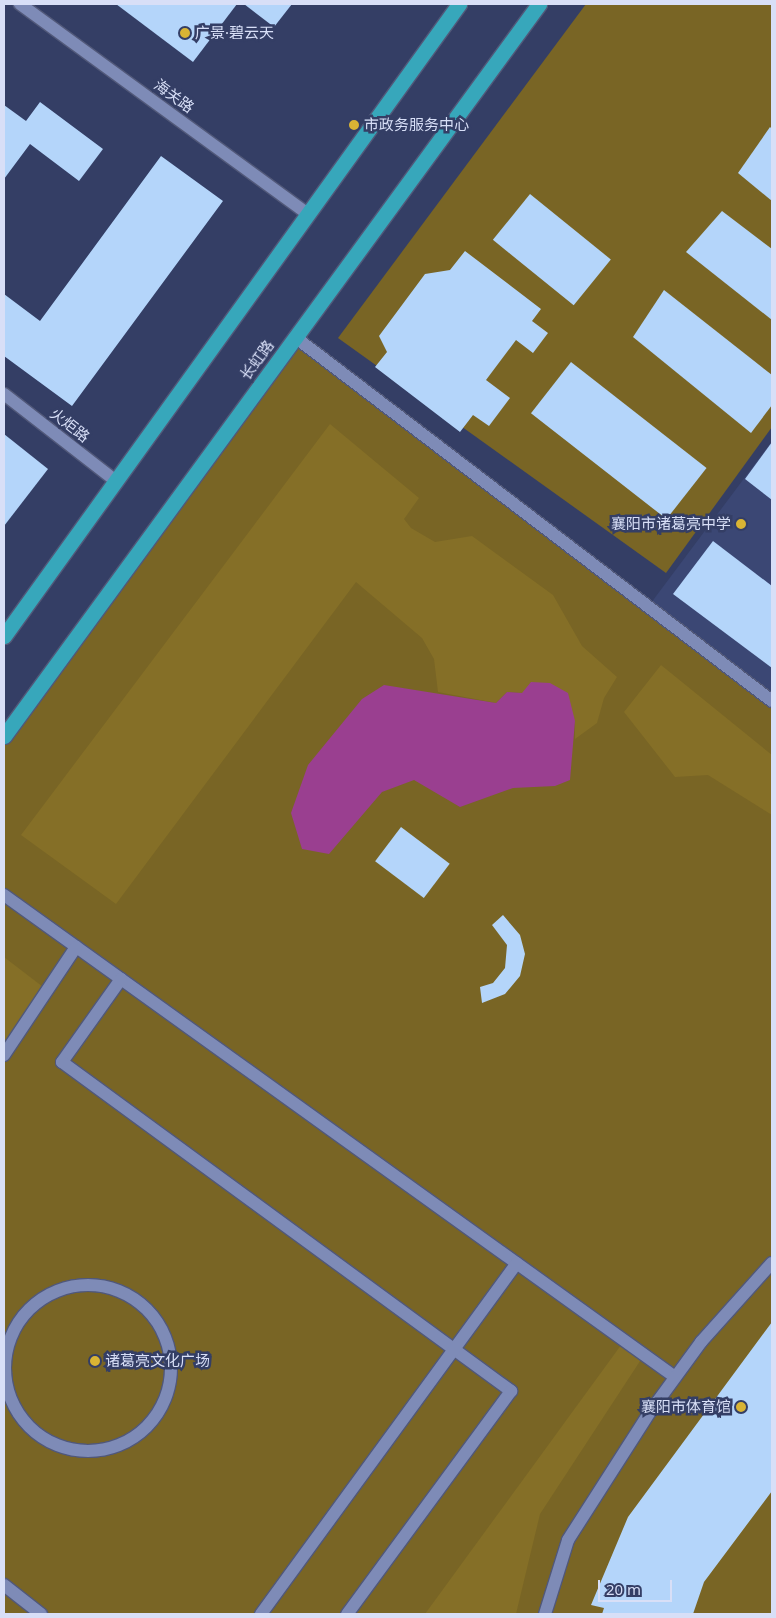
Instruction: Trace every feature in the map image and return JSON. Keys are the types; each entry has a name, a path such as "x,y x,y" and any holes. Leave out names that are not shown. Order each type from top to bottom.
{"highway":[{"path":"4,636 117,482 459,4"},
{"name":"长虹路","path":"4,736 539,4"}],"street":[{"name":"海关路","path":"20,4 308,214"},
{"path":"295,337 772,701"},
{"name":"火炬路","path":"4,394 117,482"},
{"path":"4,895 675,1377"},
{"path":"4,1054 76,947"},
{"path":"122,979 62,1062 510,1390 346,1614"},
{"path":"545,1614 568,1540 675,1377 701,1342 772,1263"},
{"path":"261,1614 517,1264"},
{"path":"86,1286 122,1292 140,1303 166,1338 171,1381 165,1402 148,1426 119,1446 97,1452 75,1451 42,1437 21,1418 7,1398 5,1356 7,1335 22,1316 57,1290 86,1286"},
{"path":"4,1585 41,1614"}],"shaded area":[{"path":"586,4 772,4 772,427 666,573 338,338"},
{"path":"295,337 772,701 772,1614 4,1614 4,736"},
{"path":"330,424 419,498 404,519 411,528 435,542 472,536 553,595 582,646 617,677 604,698 597,723 575,739 575,721 522,693 507,692 496,703 438,692 434,659 422,638 356,582 116,904 21,835"},
{"name":"襄阳市诸葛亮中学","path":"772,441 772,701 648,607"},
{"path":"661,665 772,755 772,815 708,775 675,777 624,712"},
{"path":"531,682 550,683 568,693 575,721 570,780 555,786 513,788 460,807 414,780 382,792 329,854 302,849 291,813 308,765 362,699 384,685 496,703 507,692 522,693"},
{"path":"4,957 47,990 4,1050"},
{"path":"624,1341 644,1355 540,1514 516,1614 425,1614"}],"building":[{"name":"广景·碧云天","path":"116,4 237,4 193,62"},
{"name":"广景·碧云天","path":"244,4 292,4 274,27"},
{"path":"40,102 103,149 79,181 30,144 4,179 4,105 26,121"},
{"path":"770,127 772,129 772,201 738,173"},
{"path":"161,156 223,201 72,406 4,356 4,294 40,321"},
{"path":"530,194 611,259 574,305 493,240"},
{"path":"722,211 772,249 772,320 686,252"},
{"path":"465,251 541,309 532,321 548,333 533,353 516,340 486,380 510,398 489,426 473,415 460,432 375,367 387,352 379,336 425,274 450,270"},
{"path":"664,290 772,375 772,405 751,433 633,337"},
{"path":"571,362 707,468 667,519 531,413"},
{"path":"4,434 48,469 4,526"},
{"path":"772,442 772,500 745,479"},
{"path":"713,541 772,586 772,668 673,594"},
{"path":"401,827 450,864 424,898 375,861"},
{"path":"503,915 520,935 525,954 520,976 505,994 482,1003 480,987 493,983 505,968 507,945 492,925"},
{"name":"襄阳市体育馆","path":"772,1322 772,1491 704,1582 693,1614 602,1614 604,1608 591,1605 628,1517"}],"place":[{"name":"广景·碧云天","path":"185,33"},
{"name":"市政务服务中心","path":"354,125"},
{"name":"襄阳市诸葛亮中学","path":"741,524"},
{"name":"诸葛亮文化广场","path":"95,1361"},
{"name":"襄阳市体育馆","path":"741,1407"}]}
